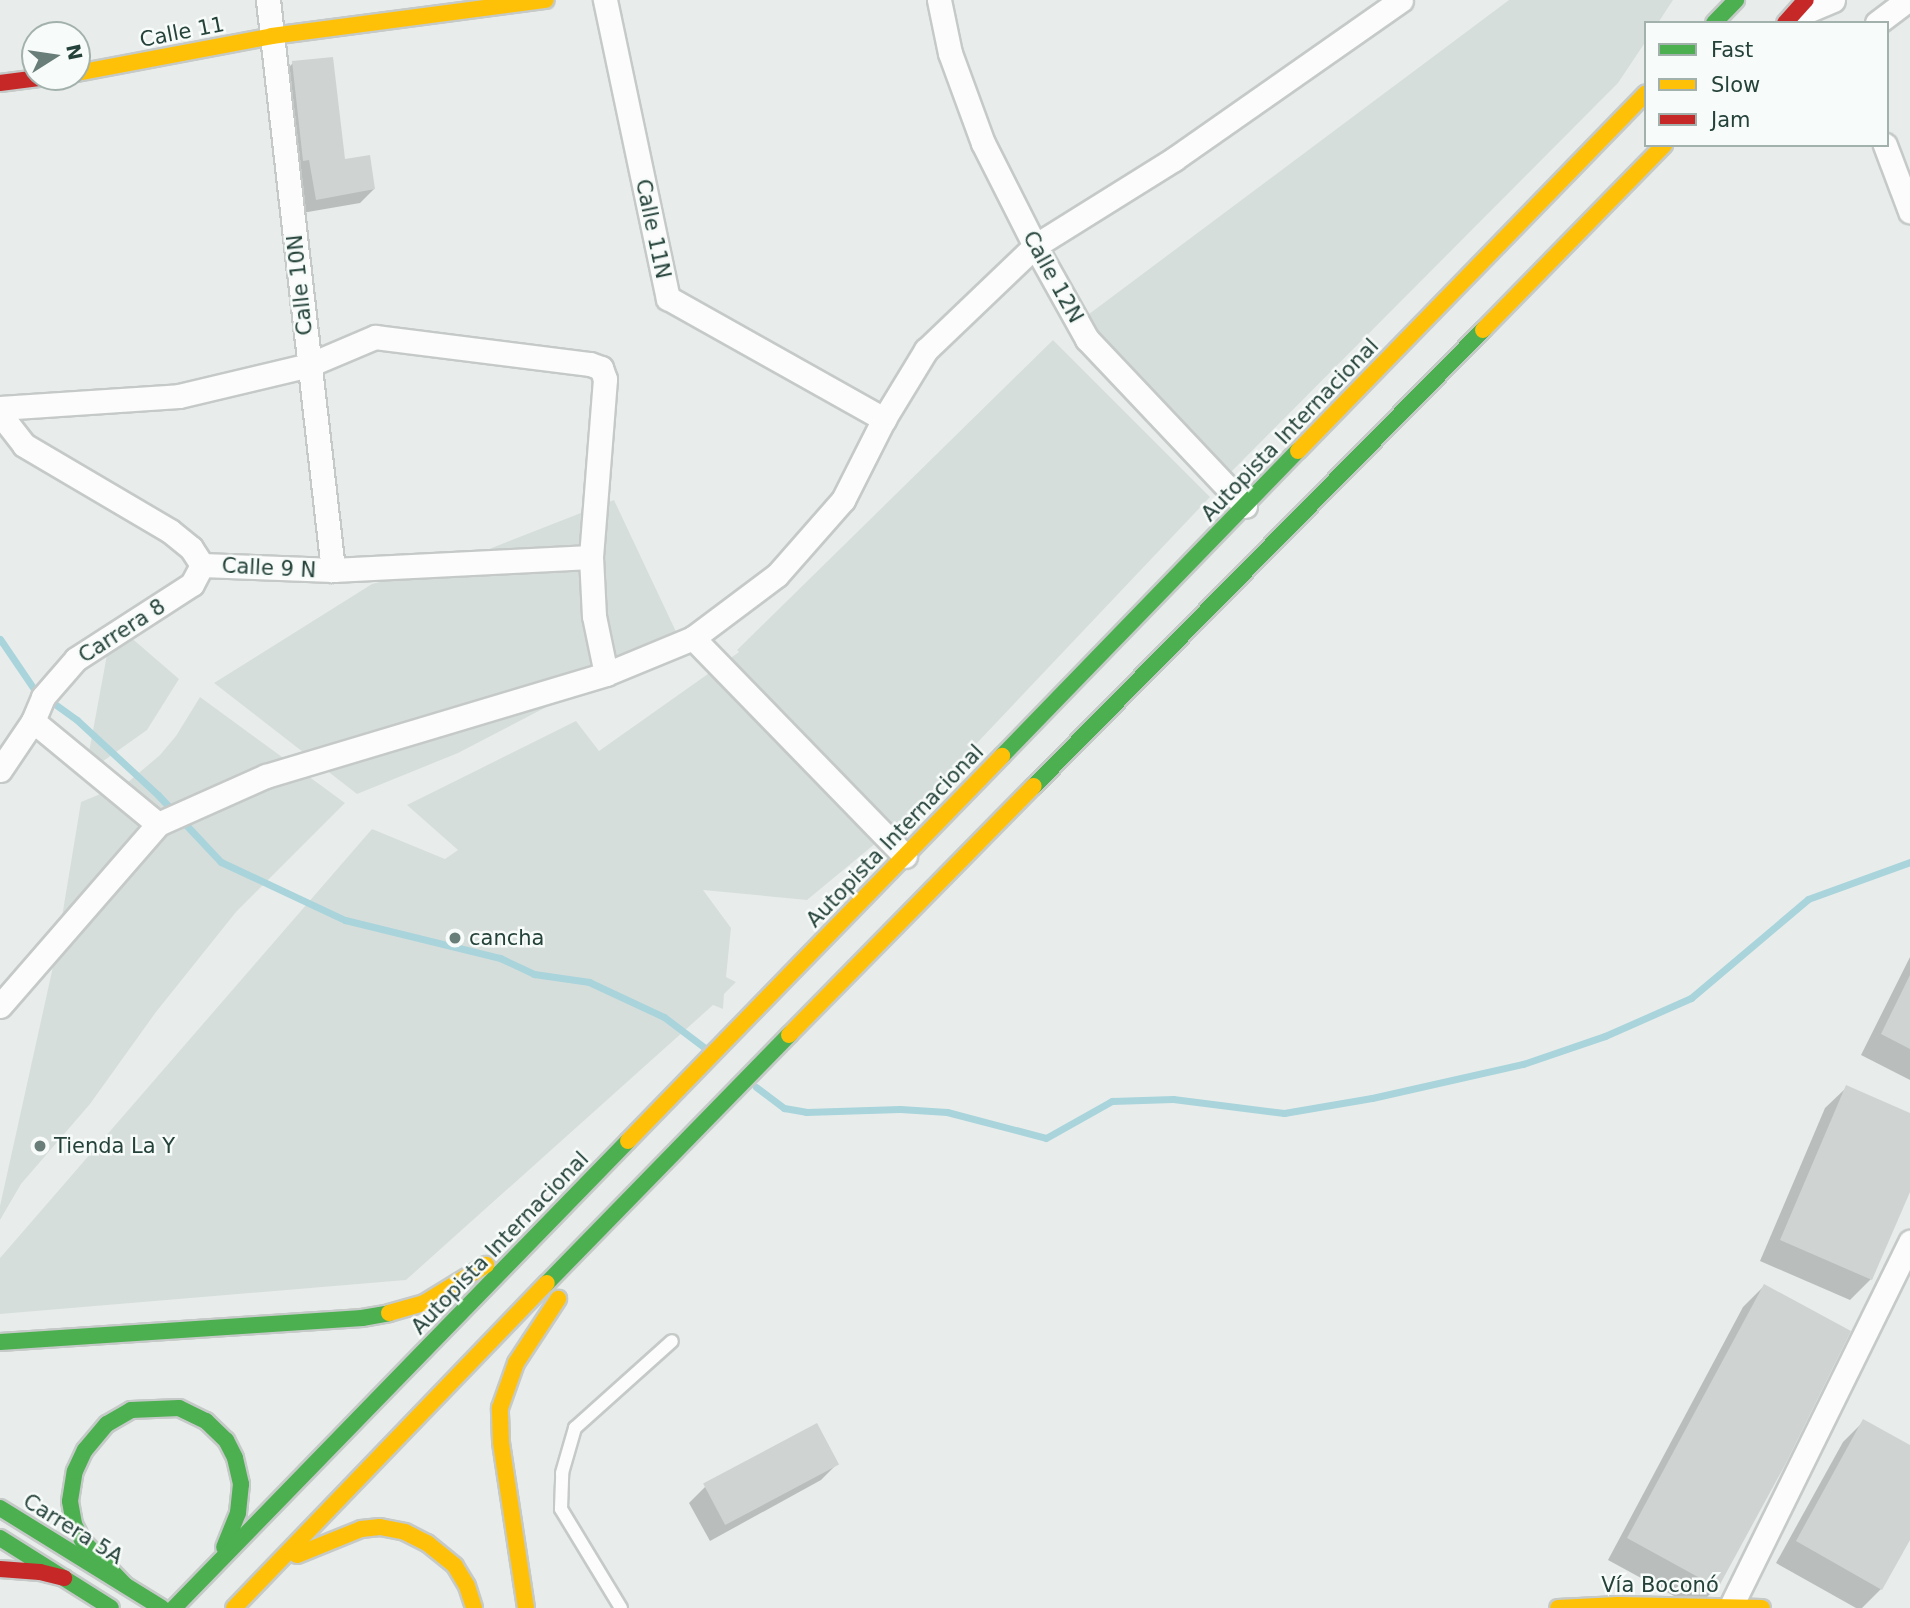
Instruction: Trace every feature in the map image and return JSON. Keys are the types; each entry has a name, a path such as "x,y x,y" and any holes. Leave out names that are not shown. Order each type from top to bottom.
{"main road":[{"name":"Calle 11","path":"91,70 272,36 545,0"},
{"path":"1716,21 1736,0"},
{"path":"1786,21 1806,0"},
{"path":"0,83 21,80"},
{"name":"Autopista Internacional","path":"174,1608 1644,95"},
{"path":"234,1608 628,1199 1662,147"},
{"path":"526,1608 500,1442 503,1393 524,1349 628,1199"},
{"path":"0,1342 286,1325 390,1313 414,1307 451,1289 551,1221"},
{"path":"162,1608 125,1585 82,1540 74,1524 70,1502 75,1471 85,1450 107,1424 131,1410 162,1406 188,1411 214,1426 230,1447 238,1467 241,1494 238,1513 215,1564"},
{"name":"Carrera 5A","path":"0,1508 125,1585"},
{"path":"279,1563 345,1533 373,1527 392,1528 419,1538 447,1559 462,1576 474,1608"},
{"path":"0,1538 111,1608"},
{"path":"0,1569 40,1572 64,1578"},
{"name":"Vía Boconó","path":"1558,1608 1731,1605 1762,1608"}],"street":[{"name":"Calle 10N","path":"268,0 333,570"},
{"name":"Calle 11N","path":"605,0 668,299 884,419"},
{"name":"Calle 12N","path":"939,0 950,53 983,143 1035,246 1087,339 1245,506"},
{"path":"0,1006 158,824 266,776 606,674 692,638 777,575 843,500 884,419 926,350 1035,246 1174,159 1401,0"},
{"path":"1786,21 1833,0"},
{"path":"1880,21 1908,0"},
{"path":"1886,147 1910,211"},
{"path":"0,408 179,396 309,365 376,337 590,364 601,368 605,379 591,557 594,616 606,674"},
{"name":"Calle 9 N","path":"0,414 24,445 170,531 191,548 202,565 333,570 591,557"},
{"name":"Carrera 8","path":"0,770 33,721 43,697 76,659 192,584 202,565"},
{"path":"692,638 905,856"},
{"path":"33,721 158,824"},
{"path":"1731,1605 1910,1242"}],"lane":[{"path":"621,1608 561,1509 562,1473 575,1428 672,1341"}],"shaded area":[{"path":"1509,0 1673,0 1659,21 1644,21 1644,44 1618,83 1227,476 1077,323"},
{"path":"1053,340 1210,497 905,819 807,900 703,890 731,928 726,977 736,982 724,994 723,1009 713,1005 406,1280 0,1314 0,1258 372,829 445,859 458,850 407,805 576,721 599,751 739,652 737,650"},
{"path":"614,500 679,638 458,753 357,794 214,683 372,584 456,562"},
{"path":"113,622 179,679 147,730 85,774"},
{"path":"200,697 345,803 236,912 156,1012 90,1104 21,1184 0,1220 0,1206 56,953 81,802 127,783 160,755 176,736"}],"building":[{"path":"333,57 345,159 370,155 375,189 316,200 309,160 303,161 292,61"},
{"path":"1910,975 1910,1049 1881,1034"},
{"path":"1846,1085 1910,1113 1910,1192 1872,1280 1780,1240"},
{"path":"1764,1284 1851,1331 1786,1463 1718,1588 1627,1538"},
{"path":"1863,1419 1910,1445 1910,1540 1882,1590 1796,1541"},
{"path":"817,1423 839,1464 725,1525 703,1484"}],"waterway":[{"path":"0,639 34,689 77,720 158,795 221,862 345,920 500,958 534,974 589,982 664,1017 705,1048"},
{"path":"756,1087 784,1108 806,1112 900,1109 947,1112 1046,1138 1112,1101 1173,1099 1284,1113 1372,1098 1523,1064 1605,1036 1691,998 1808,899 1910,862"}],"traffic: fast":[{"path":"1716,21 1736,0"},
{"path":"1034,786 1483,330"},
{"path":"1002,756 1298,451"},
{"path":"547,1283 789,1035"},
{"path":"174,1608 628,1141"},
{"path":"0,1342 362,1318 389,1313"},
{"path":"125,1585 82,1540 74,1524 70,1501 75,1471 85,1450 107,1424 131,1410 179,1408 206,1421 226,1440 235,1458 241,1484 238,1513 224,1547"},
{"path":"0,1508 162,1608"},
{"path":"0,1538 111,1608"}],"traffic: slow":[{"path":"91,70 272,36 546,0"},
{"path":"1298,451 1644,95"},
{"path":"1483,330 1662,147"},
{"path":"628,1141 1002,756"},
{"path":"789,1035 1034,786"},
{"path":"389,1313 424,1303 486,1265"},
{"path":"234,1608 547,1283"},
{"path":"526,1608 501,1442 500,1408 516,1363 558,1299"},
{"path":"297,1555 361,1529 380,1527 405,1532 427,1543 455,1566 467,1586 474,1608"},
{"path":"1558,1608 1618,1605 1762,1608"}],"traffic: jam":[{"path":"1787,21 1806,0"},
{"path":"0,83 21,80"},
{"path":"0,1569 40,1572 64,1578"}],"place":[{"name":"cancha","path":"455,938"},
{"name":"Tienda La Y","path":"40,1146"}]}
